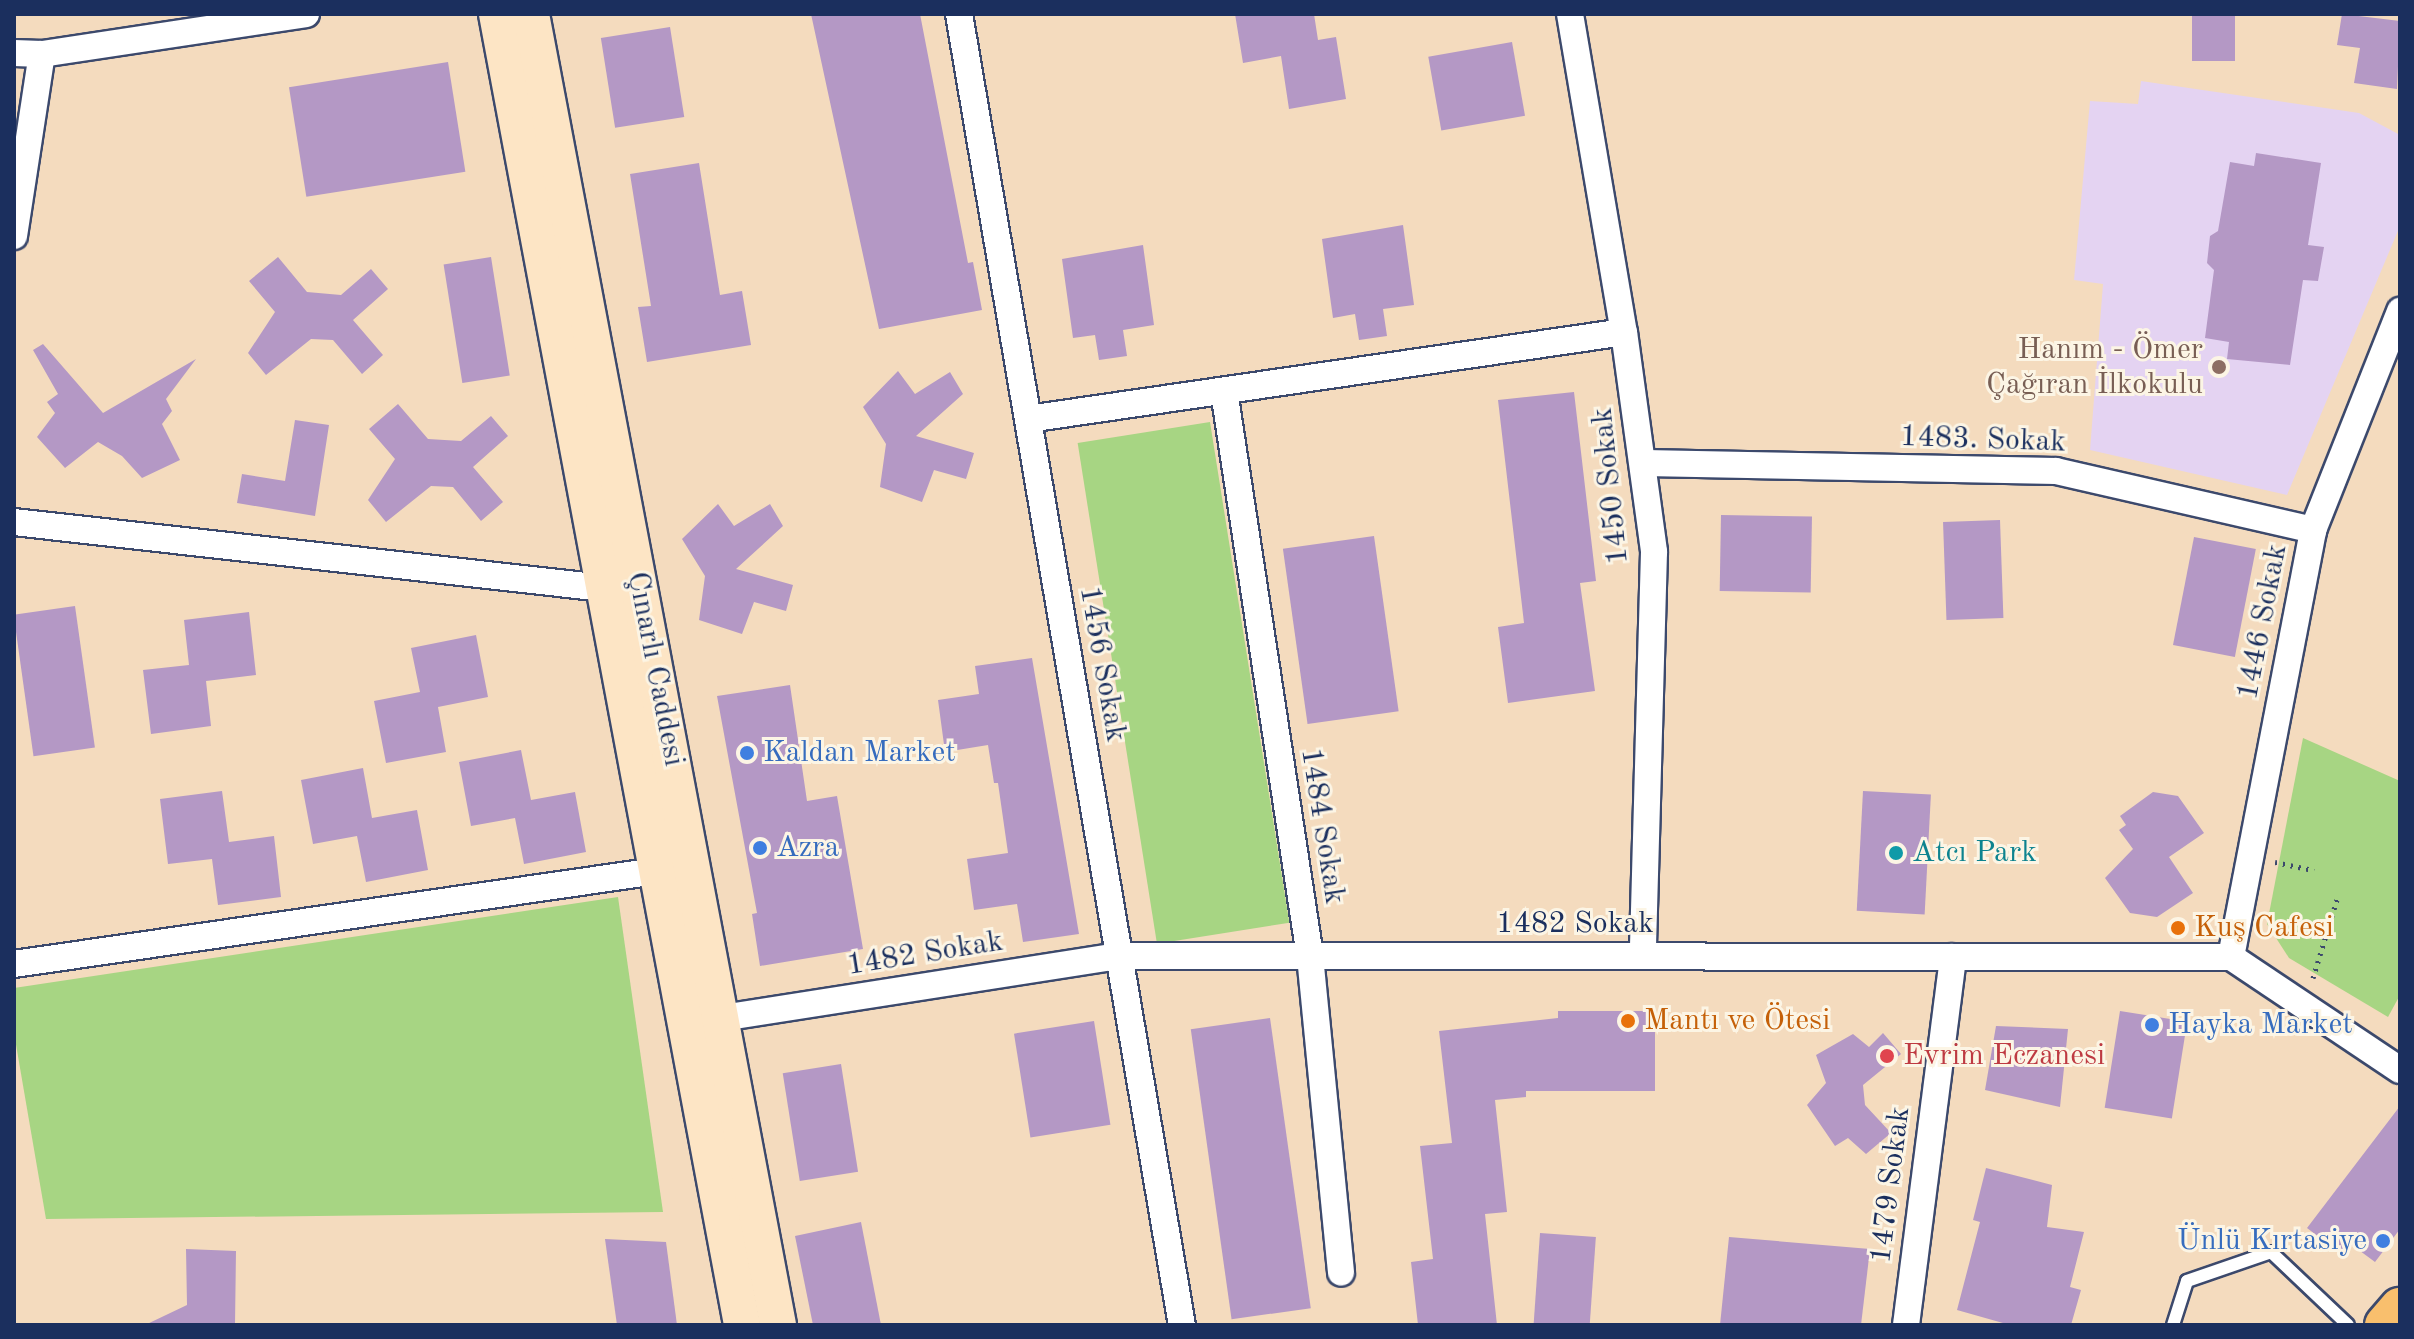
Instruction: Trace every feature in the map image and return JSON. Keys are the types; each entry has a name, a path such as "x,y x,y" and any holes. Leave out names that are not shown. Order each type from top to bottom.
{"main road":[{"name":"Çınarlı Caddesi","path":"497,14 742,1325"},
{"name":"Çınarlı Caddesi","path":"531,14 778,1325"},
{"path":"2385,1325 2400,1308"}],"street":[{"path":"14,53 42,54 256,18 306,14"},
{"name":"1456 Sokak","path":"959,14 1182,1325"},
{"name":"1450 Sokak","path":"1570,14 1645,463 1654,552 1643,956"},
{"path":"14,236 42,54"},
{"name":"1446 Sokak","path":"2231,957 2313,530 2400,311"},
{"path":"1028,419 1624,332"},
{"name":"1484 Sokak","path":"1224,391 1310,956 1341,1272"},
{"name":"1483. Sokak","path":"1645,463 2056,471 2313,530"},
{"path":"14,522 603,588"},
{"path":"14,964 656,871"},
{"name":"1482 Sokak","path":"722,1018 1119,956 2231,957"},
{"name":"1479 Sokak","path":"1906,1325 1953,957"},
{"path":"2231,957 2400,1070"}],"lane":[{"path":"2173,1325 2187,1281 2271,1252 2348,1325"}],"path":[{"path":"2274,861 2314,870"},
{"path":"2313,978 2338,896"}],"shaded area":[{"name":"Hanım - Ömer Çağıran İlkokulu","path":"2141,81 2359,113 2400,135 2400,226 2287,495 2090,450 2103,284 2074,280 2090,101 2138,104"}],"green space":[{"path":"1210,422 1289,923 1157,944 1078,443"},
{"path":"2303,738 2400,781 2400,995 2388,1017 2289,958 2267,924"},
{"path":"618,897 663,1212 46,1219 14,1033 14,988"}],"building":[{"path":"811,14 920,14 968,263 973,262 982,310 879,329"},
{"path":"1235,14 1314,14 1318,40 1336,37 1346,99 1289,109 1281,56 1243,63"},
{"path":"2192,14 2235,14 2235,61 2192,61"},
{"path":"2342,14 2400,21 2397,89 2354,83 2360,48 2337,45"},
{"path":"670,27 684,117 615,128 601,38"},
{"path":"1512,42 1525,116 1441,131 1428,57"},
{"path":"448,62 465,172 306,197 289,87"},
{"path":"2256,153 2321,163 2308,245 2324,247 2318,281 2303,280 2290,365 2227,359 2229,342 2205,338 2214,270 2207,263 2210,236 2218,231 2230,162 2254,166"},
{"path":"699,163 720,295 742,291 751,345 647,362 638,307 651,306 630,174"},
{"path":"1403,225 1414,305 1383,309 1387,336 1359,340 1355,314 1333,318 1322,239"},
{"path":"1143,245 1154,325 1123,330 1127,356 1099,360 1095,335 1073,338 1062,259"},
{"path":"278,257 307,292 341,295 371,269 388,289 353,320 383,355 362,374 333,340 311,339 266,375 248,353 275,312 249,281"},
{"path":"491,257 510,376 462,383 444,265"},
{"path":"43,344 103,413 196,359 166,399 172,411 162,424 180,460 142,478 122,456 98,442 65,468 37,437 55,413 47,402 58,394 33,350"},
{"path":"898,371 915,394 950,372 963,394 916,436 974,453 966,479 934,470 922,502 880,487 886,444 863,407"},
{"path":"1574,392 1596,581 1580,583 1595,691 1508,703 1498,627 1524,623 1498,400"},
{"path":"398,404 428,439 461,441 491,416 508,436 473,467 503,502 481,521 453,487 431,486 386,522 368,500 395,459 369,429"},
{"path":"295,420 329,425 315,516 237,503 242,474 285,481"},
{"path":"718,504 734,526 770,504 783,526 736,569 793,585 786,611 754,602 742,634 699,620 705,576 682,539"},
{"path":"1721,515 1812,517 1811,593 1720,591"},
{"path":"2000,520 2003,618 1946,620 1943,522"},
{"path":"1374,536 1399,711 1308,724 1283,549"},
{"path":"2194,537 2256,549 2235,657 2173,645"},
{"path":"75,606 95,748 34,756 14,615"},
{"path":"249,612 256,675 206,681 211,726 151,734 143,670 189,665 184,620"},
{"path":"476,635 488,697 438,707 446,752 386,763 374,701 420,692 411,648"},
{"path":"1032,658 1079,934 1023,942 1017,904 974,910 967,859 1008,853 998,783 994,783 988,745 945,752 938,700 979,694 975,666"},
{"path":"790,685 807,801 837,796 863,949 760,966 752,914 757,913 717,696"},
{"path":"521,750 531,800 575,792 586,852 524,864 515,818 471,826 459,762"},
{"path":"363,768 372,818 417,810 428,870 366,882 357,836 313,844 301,780"},
{"path":"222,791 229,842 274,836 281,897 218,905 212,859 168,864 160,799"},
{"name":"Atcı Park","path":"1863,791 1931,795 1925,914 1857,911"},
{"path":"2153,792 2178,796 2204,833 2169,857 2193,893 2157,917 2130,913 2105,878 2133,849 2119,830 2126,825 2120,816"},
{"path":"1558,1011 1655,1011 1655,1091 1526,1091 1526,1097 1495,1100 1507,1212 1485,1214 1497,1325 1418,1325 1411,1262 1433,1259 1420,1146 1452,1143 1439,1031 1558,1018"},
{"path":"2120,1011 2187,1022 2172,1118 2105,1108"},
{"path":"1270,1018 1311,1308 1232,1319 1191,1029"},
{"path":"1094,1021 1110,1125 1030,1137 1014,1034"},
{"path":"1996,1026 2068,1029 2060,1107 1985,1090"},
{"path":"1883,1033 1901,1054 1863,1085 1865,1105 1891,1133 1866,1154 1848,1138 1835,1146 1807,1105 1826,1083 1816,1055 1853,1034 1869,1047"},
{"path":"841,1064 858,1172 800,1181 783,1073"},
{"path":"2400,1106 2400,1229 2375,1262 2352,1245 2344,1256 2307,1228"},
{"path":"1986,1168 2052,1185 2047,1227 2084,1232 2070,1287 2081,1290 2071,1325 2010,1325 1957,1310 1980,1222 1973,1220"},
{"path":"861,1222 881,1325 813,1325 795,1236"},
{"path":"1540,1233 1596,1237 1590,1325 1534,1325"},
{"path":"1729,1237 1870,1249 1861,1325 1720,1325"},
{"path":"605,1239 666,1242 677,1325 617,1325"},
{"path":"186,1249 236,1251 235,1325 145,1325 187,1305"}],"place":[{"name":"Hanım - Ömer Çağıran İlkokulu","path":"2219,367"},
{"name":"Kaldan Market","path":"747,753"},
{"name":"Azra","path":"760,848"},
{"name":"Atcı Park","path":"1896,853"},
{"name":"Kuş Cafesi","path":"2178,928"},
{"name":"Mantı ve Ötesi","path":"1628,1021"},
{"name":"Hayka Market","path":"2152,1025"},
{"name":"Evrim Eczanesi","path":"1887,1056"},
{"name":"Ünlü Kırtasiye","path":"2383,1241"}]}
